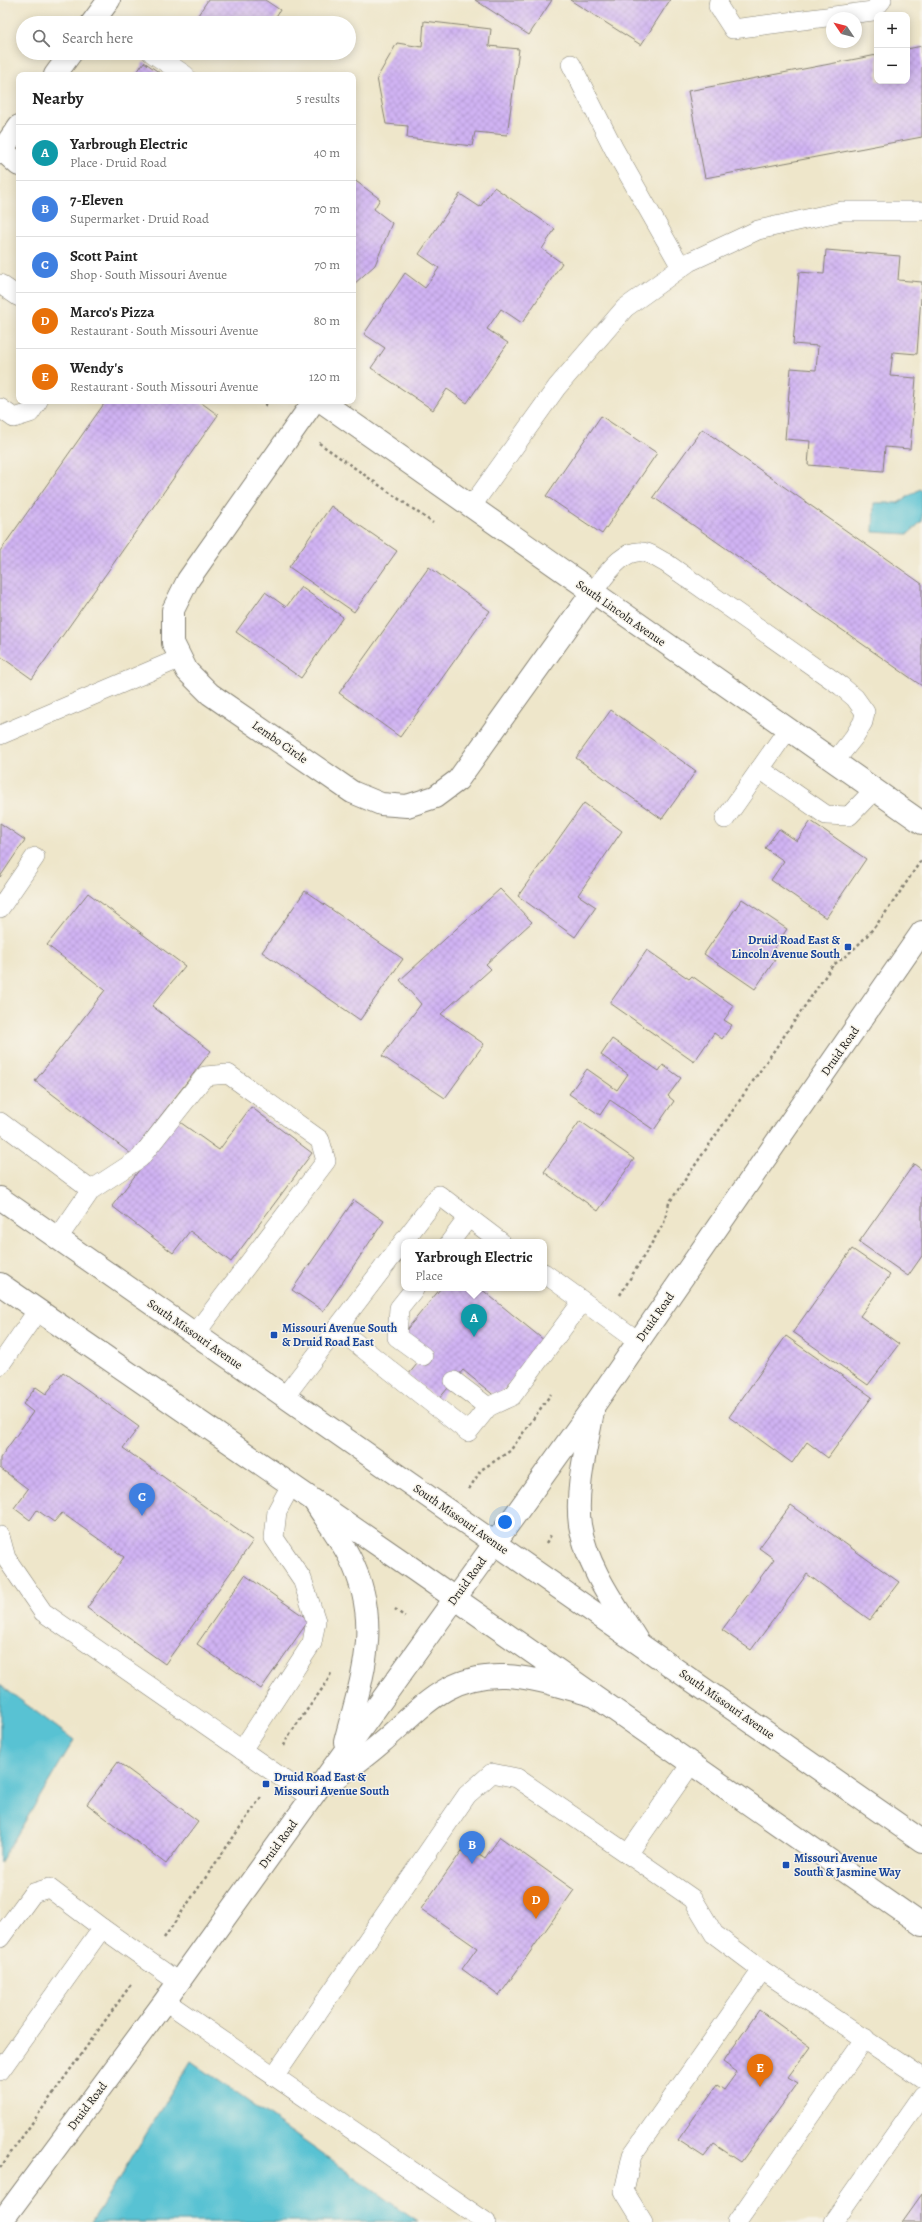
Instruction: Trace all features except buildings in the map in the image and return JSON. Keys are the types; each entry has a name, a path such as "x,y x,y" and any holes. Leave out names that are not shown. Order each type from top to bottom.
{"street":[{"path":"57,72 66,60"},
{"path":"16,130 1,151 16,163"},
{"name":"Lembo Circle","path":"312,404 185,586 173,610 173,643 187,671 210,694 352,792 381,804 407,806 435,797 458,780 592,593"},
{"name":"South Lincoln Avenue","path":"325,404 592,593 922,823"},
{"name":"Druid Road","path":"1,2222 165,2001 595,1404 922,932"},
{"name":"South Missouri Avenue","path":"0,1198 495,1544 921,1838"},
{"path":"0,1284 922,1925"},
{"path":"595,1404 580,1480 580,1525 590,1558 607,1591 638,1642"},
{"path":"314,1501 350,1557 361,1584 368,1612 369,1630 364,1670 342,1755"},
{"path":"312,1798 382,1743 431,1697 468,1679 505,1676 540,1681 593,1695"}],"lane":[{"path":"719,0 718,6 733,29 873,11 882,0"},
{"path":"162,60 180,72"},
{"path":"571,64 614,149 681,267"},
{"path":"471,507 557,388 625,308 681,267 758,230 842,211 922,211"},
{"path":"0,284 16,296"},
{"path":"0,408 14,418 30,413 36,404"},
{"path":"592,593 615,564 631,553 646,552 673,568 841,686 855,698 865,712 863,722 834,762"},
{"path":"0,735 181,658"},
{"path":"726,819 788,729"},
{"path":"760,769 826,815 849,816 874,790"},
{"path":"0,908 35,857"},
{"path":"58,1238 91,1190 140,1158 205,1076 228,1074 320,1140 326,1161 195,1334"},
{"path":"0,1122 91,1190"},
{"path":"405,1239 438,1196 498,1239"},
{"path":"452,1239 468,1218"},
{"path":"285,1396 401,1244"},
{"path":"547,1275 638,1341"},
{"path":"413,1291 400,1308 397,1336 423,1356"},
{"path":"337,1328 468,1432 488,1407 512,1396 582,1302"},
{"path":"0,1365 38,1310"},
{"path":"454,1380 488,1407"},
{"path":"242,1750 312,1643 316,1621 302,1579 274,1538 277,1511 291,1485"},
{"path":"0,1536 6,1558 43,1612 312,1798"},
{"path":"628,1854 691,1764"},
{"path":"274,2076 467,1796 492,1773 517,1778 693,1899 714,1934 762,1970 865,2038 922,2078"},
{"path":"0,1938 33,1893 50,1888 102,1928 178,1982"},
{"path":"0,2071 102,1928"},
{"path":"643,2222 624,2192 632,2155 762,1970"},
{"path":"165,2001 486,2222"},
{"path":"737,2222 865,2038"},
{"path":"833,2222 922,2095"}],"path":[{"path":"316,440 433,523"},
{"path":"392,1606 405,1617"}],"water":[{"path":"920,489 922,491 922,521 908,534 873,532 874,503 898,503"},
{"path":"0,1685 74,1740 0,1863"},
{"path":"191,2061 418,2222 92,2222"}],"place":[{"name":"Druid Road East & Lincoln Avenue South","path":"848,947"},
{"name":"Missouri Avenue South & Druid Road East","path":"274,1335"},
{"name":"Yarbrough Electric","path":"474,1337"},
{"name":"Scott Paint","path":"142,1516"},
{"name":"Druid Road East & Missouri Avenue South","path":"266,1784"},
{"name":"7-Eleven","path":"472,1864"},
{"name":"Missouri Avenue South & Jasmine Way","path":"786,1865"},
{"name":"Marco's Pizza","path":"536,1919"},
{"name":"Wendy's","path":"760,2087"}]}
